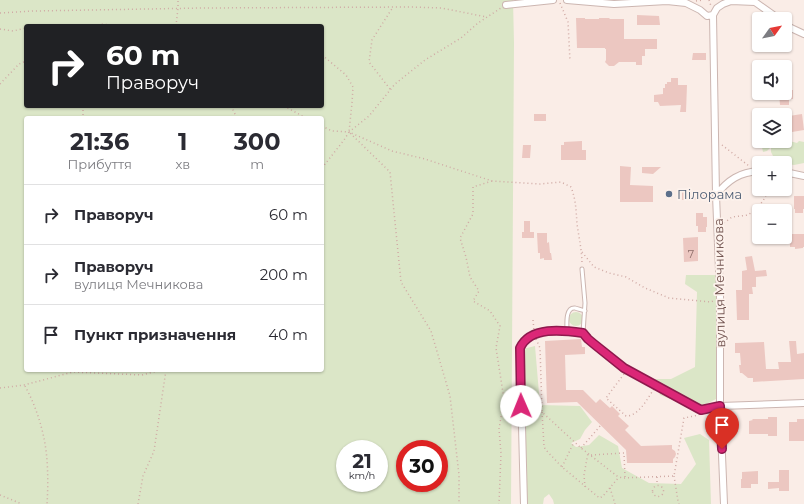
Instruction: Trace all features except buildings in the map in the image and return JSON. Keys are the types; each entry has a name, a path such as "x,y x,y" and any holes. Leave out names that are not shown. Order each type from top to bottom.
{"street":[{"path":"506,5 553,0"},
{"path":"567,0 614,4 667,1 686,3 700,10 707,16 712,15 717,8 723,4 732,1 755,2 769,12"},
{"name":"вулиця Мечникова","path":"712,15 720,295 720,406 724,504"},
{"path":"792,28 804,34"},
{"path":"716,195 723,186 738,176 746,172 752,172"},
{"path":"792,173 804,176"},
{"path":"520,348 524,504"},
{"path":"720,406 804,403"}],"lane":[{"path":"582,269 585,303 583,333"},
{"path":"568,331 568,315 570,310 575,308 585,311"},
{"path":"520,348 522,343 526,340 549,330 583,333 588,339 624,368 701,410 720,406"}],"path":[{"path":"176,24 178,0"},
{"path":"559,0 568,22 570,61"},
{"path":"324,165 349,132 369,116 395,84 425,60 461,38 478,23 506,5"},
{"path":"390,89 369,62 372,40 393,7"},
{"path":"0,13 178,8 393,7 441,8 487,17"},
{"path":"0,29 13,31 24,28"},
{"path":"324,57 346,76 353,87 349,132"},
{"path":"0,84 19,64 24,62"},
{"path":"288,108 302,116"},
{"path":"324,127 332,131 349,132 392,151 425,159 492,181 540,184 561,182 571,187 574,196 582,252 582,269"},
{"path":"349,132 390,172 402,282 431,331 450,396 459,475 459,504"},
{"path":"715,138 752,168"},
{"path":"492,181 473,187 473,214 460,238 470,277 479,291 473,301 490,311 500,326 496,348 504,399 499,429 501,453 499,504"},
{"path":"718,227 732,217 748,215 756,209 766,196"},
{"path":"582,252 594,267 609,273 626,277 644,288 669,298 711,302 720,295"},
{"path":"533,320 535,335 540,348 545,449 562,467 600,498 619,477"},
{"path":"628,370 606,398 626,416 635,414 657,385"},
{"path":"0,388 17,387 73,372 142,375 153,372"},
{"path":"138,504 143,476 154,451 166,372"},
{"path":"24,385 32,400 42,427 47,459 47,504"},
{"path":"679,504 674,476 684,418 700,415 701,410"},
{"path":"542,412 581,448 619,477 674,476"},
{"path":"581,448 601,425"},
{"path":"562,467 574,442"},
{"path":"586,487 584,475 588,453"},
{"path":"591,455 624,453 626,478"},
{"path":"657,477 657,485 654,487 652,492 654,496 658,497 661,496 663,492 661,487 657,485"},
{"path":"610,488 615,504"},
{"path":"0,495 22,504"}],"green space":[{"path":"0,0 513,0 511,504 0,504"},
{"path":"792,142 804,142 804,163 792,165 792,156 773,156 771,148 792,148"},
{"path":"762,148 770,148 767,151 763,152"},
{"path":"686,275 716,275 718,398 693,411 681,403 660,395 654,379 671,379 695,367 697,292 685,284"},
{"path":"573,312 579,312 583,316 583,322 579,326 573,326 569,322 569,316"},
{"path":"535,346 540,405 580,406 592,422 580,439 571,443 576,447 589,445 599,435 618,446 622,468 649,483 681,484 696,464 684,438 700,434 709,440 711,504 554,504 549,494 544,498 543,504 527,504 523,422 523,349"}],"place":[{"name":"Пілорама","path":"669,194"}],"route":[{"path":"521,406 520,348 522,343 533,335 549,330 583,333 588,339 624,368 701,410 720,406 722,449"}]}
